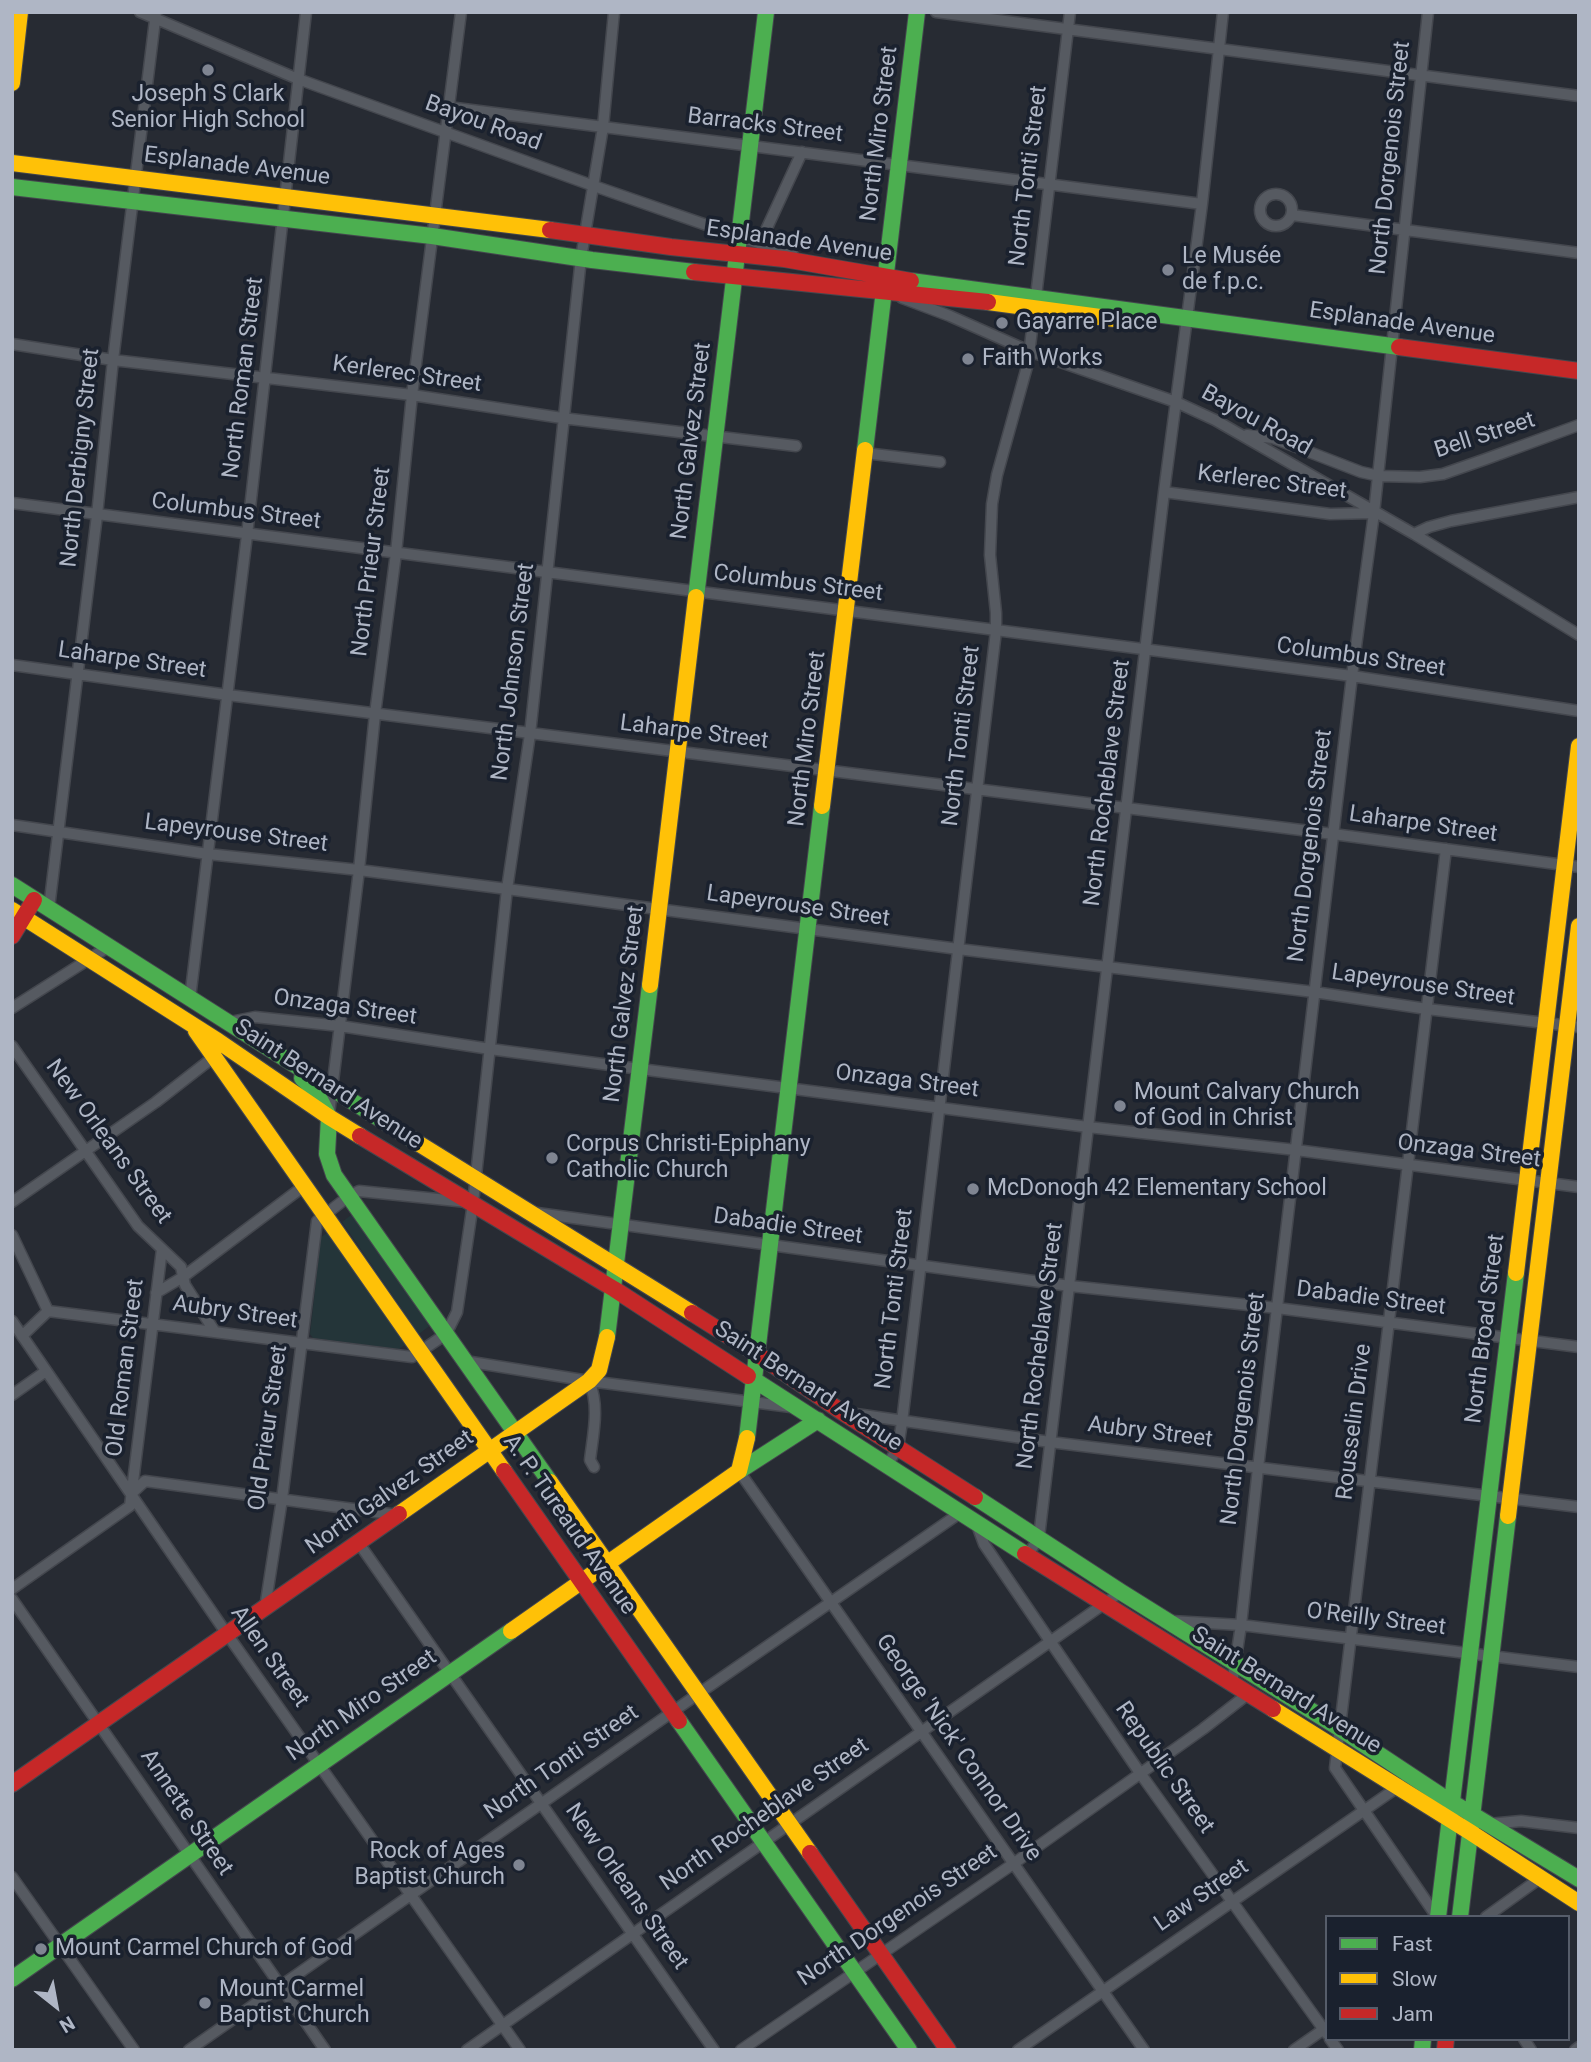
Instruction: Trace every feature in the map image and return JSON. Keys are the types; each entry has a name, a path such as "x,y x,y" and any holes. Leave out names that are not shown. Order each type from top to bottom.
{"main road":[{"path":"12,83 20,12"},
{"name":"North Galvez Street","path":"12,1784 589,1381 598,1370 604,1354 614,1289 766,12"},
{"name":"North Miro Street","path":"739,1471 747,1437 918,12"},
{"name":"Esplanade Avenue","path":"12,163 816,264 848,272 886,288"},
{"name":"Esplanade Avenue","path":"12,187 432,236 581,258 735,276 1035,303 1391,350 1579,371"},
{"name":"Esplanade Avenue","path":"1391,350 1579,379"},
{"name":"North Broad Street","path":"1438,1915 1545,1023 1572,867 1579,746"},
{"name":"Saint Bernard Avenue","path":"12,885 475,1180 533,1213 757,1354 1121,1592 1339,1728 1450,1821 1579,1903"},
{"path":"12,936 18,913 42,904"},
{"name":"Saint Bernard Avenue","path":"18,913 193,1026 216,1049 614,1289 960,1513 1336,1749 1452,1802 1575,1876"},
{"name":"North Broad Street","path":"1460,1915 1548,1183 1573,1026 1579,926"},
{"path":"216,1049 230,1022"},
{"name":"A. P. Tureaud Avenue","path":"216,1049 303,1186 909,2050"},
{"path":"271,1051 315,1090 328,1117"},
{"name":"A. P. Tureaud Avenue","path":"328,1117 327,1154 334,1175 948,2050"},
{"name":"North Miro Street","path":"12,1979 739,1471 818,1420"},
{"path":"1458,1752 1479,1755"},
{"path":"1558,1890 1575,1876"}],"street":[{"name":"Bayou Road","path":"140,12 155,15 298,79 816,264"},
{"name":"North Roman Street","path":"190,998 247,535 306,12"},
{"name":"North Prieur Street","path":"328,1117 396,553 412,395 461,12"},
{"name":"North Johnson Street","path":"446,1334 457,1312 473,1203 507,889 530,734 562,418 584,235 603,127 614,12"},
{"path":"936,12 1579,96"},
{"name":"North Tonti Street","path":"887,1465 898,1448 902,1422 996,631 990,555 992,504 997,475 1028,363 1070,12"},
{"name":"North Rocheblave Street","path":"1028,1555 1039,1537 1164,492 1202,204 1223,12"},
{"name":"North Dorgenois Street","path":"1232,1684 1352,676 1374,513 1428,12"},
{"name":"North Derbigny Street","path":"42,904 58,832 155,15"},
{"name":"Barracks Street","path":"448,107 1202,204"},
{"path":"760,243 802,152"},
{"path":"1292,215 1579,253"},
{"name":"Bayou Road","path":"886,288 1029,351 1176,402 1215,420 1414,534 1579,635"},
{"name":"Kerlerec Street","path":"12,344 113,360 412,395 562,418 796,446"},
{"name":"Bell Street","path":"1241,434 1273,438 1361,471 1378,475 1420,477 1443,474 1579,425"},
{"path":"865,453 940,462"},
{"name":"Kerlerec Street","path":"1164,492 1330,514 1374,513"},
{"path":"1414,534 1451,521 1579,497"},
{"name":"Columbus Street","path":"12,503 1352,676 1579,711"},
{"name":"Laharpe Street","path":"12,665 1572,867"},
{"name":"Lapeyrouse Street","path":"12,825 208,854 359,870 1573,1026"},
{"name":"Rousselin Drive","path":"1336,1749 1446,849"},
{"path":"12,1008 108,947"},
{"name":"Onzaga Street","path":"230,1022 255,1017 340,1026 640,1069 1579,1187"},
{"name":"New Orleans Street","path":"12,1046 138,1226 181,1267 185,1285 215,1332"},
{"path":"12,1202 156,1102 216,1049"},
{"path":"156,1293 183,1277 303,1186"},
{"path":"324,1216 359,1191 473,1203"},
{"name":"Dabadie Street","path":"533,1213 1070,1286 1277,1308 1579,1347"},
{"name":"Old Prieur Street","path":"265,1608 282,1499 317,1221 324,1216"},
{"path":"12,1235 48,1311 22,1336"},
{"name":"Old Roman Street","path":"132,1493 162,1249"},
{"name":"Aubry Street","path":"48,1311 412,1357 420,1352"},
{"name":"Allen Street","path":"12,1321 227,1634 520,2050"},
{"path":"420,1352 446,1334"},
{"path":"465,1361 589,1381 798,1408"},
{"path":"12,1395 46,1371"},
{"path":"589,1381 595,1404 590,1460 594,1467"},
{"name":"Aubry Street","path":"842,1412 1050,1442 1579,1507"},
{"name":"George 'Nick' Connor Drive","path":"739,1471 1144,2050"},
{"path":"12,1589 130,1506 132,1493 145,1481 398,1515"},
{"name":"North Tonti Street","path":"189,2050 960,1513"},
{"name":"Republic Street","path":"976,1522 984,1544 1140,1773 1325,2029"},
{"name":"New Orleans Street","path":"358,1542 714,2050"},
{"name":"North Rocheblave Street","path":"467,2050 1121,1592"},
{"name":"Annette Street","path":"12,1599 325,2050"},
{"name":"O'Reilly Street","path":"1168,1620 1241,1625 1579,1667"},
{"name":"North Dorgenois Street","path":"741,2050 1013,1864 1203,1729 1248,1693"},
{"path":"1336,1749 1335,1768 1437,1915"},
{"name":"Law Street","path":"1018,2050 1364,1810 1402,1780"},
{"path":"1489,1824 1521,1821 1579,1828"},
{"path":"12,1877 134,2050"},
{"path":"1489,1915 1539,1879"},
{"path":"1294,2050 1325,2031"}],"shaded area":[{"path":"355,1212 432,1324 419,1334 342,1222"},
{"path":"327,1233 405,1345 399,1349 313,1338 310,1334 321,1237"}],"traffic: fast":[{"path":"696,597 766,12"},
{"path":"865,450 917,12"},
{"path":"12,187 432,236 694,272"},
{"path":"911,281 1399,347"},
{"path":"747,1438 822,806"},
{"path":"12,885 413,1140"},
{"path":"607,1337 650,985"},
{"path":"302,1078 315,1090 329,1117 327,1154 334,1175 550,1482"},
{"path":"1438,1915 1516,1273"},
{"path":"748,1376 1025,1554"},
{"path":"739,1471 818,1420"},
{"path":"975,1497 1440,1795 1579,1879"},
{"path":"1460,1915 1508,1516"},
{"path":"12,1979 511,1631"},
{"path":"679,1721 909,2050"},
{"path":"1422,2050 1423,2041"}],"traffic: slow":[{"path":"12,83 20,12"},
{"path":"12,163 550,230"},
{"path":"988,302 1115,319"},
{"path":"822,806 865,450"},
{"path":"650,985 696,597"},
{"path":"1516,1273 1579,746"},
{"path":"12,910 218,1041 360,1136"},
{"path":"1508,1516 1579,926"},
{"path":"196,1031 504,1471"},
{"path":"413,1140 692,1313"},
{"path":"399,1514 589,1381 599,1370 607,1337"},
{"path":"511,1631 739,1471 747,1438"},
{"path":"550,1482 810,1853"},
{"path":"1273,1709 1579,1903"}],"traffic: jam":[{"path":"550,230 784,259 911,281"},
{"path":"694,272 988,302"},
{"path":"1399,347 1579,371"},
{"path":"12,936 34,900"},
{"path":"360,1136 614,1289 748,1376"},
{"path":"692,1313 975,1497"},
{"path":"504,1471 679,1721"},
{"path":"12,1784 399,1514"},
{"path":"1025,1554 1273,1709"},
{"path":"810,1853 948,2050"},
{"path":"1445,2050 1446,2041"}],"place":[{"name":"Joseph S Clark Senior High School","path":"208,70"},
{"name":"Le Musée de f.p.c.","path":"1168,270"},
{"name":"Gayarre Place","path":"1002,323"},
{"name":"Faith Works","path":"968,359"},
{"name":"Mount Calvary Church of God in Christ","path":"1120,1106"},
{"name":"Corpus Christi-Epiphany Catholic Church","path":"552,1158"},
{"name":"McDonogh 42 Elementary School","path":"973,1189"},
{"name":"Rock of Ages Baptist Church","path":"519,1865"},
{"name":"Mount Carmel Church of God","path":"41,1949"},
{"name":"Mount Carmel Baptist Church","path":"205,2003"}]}
